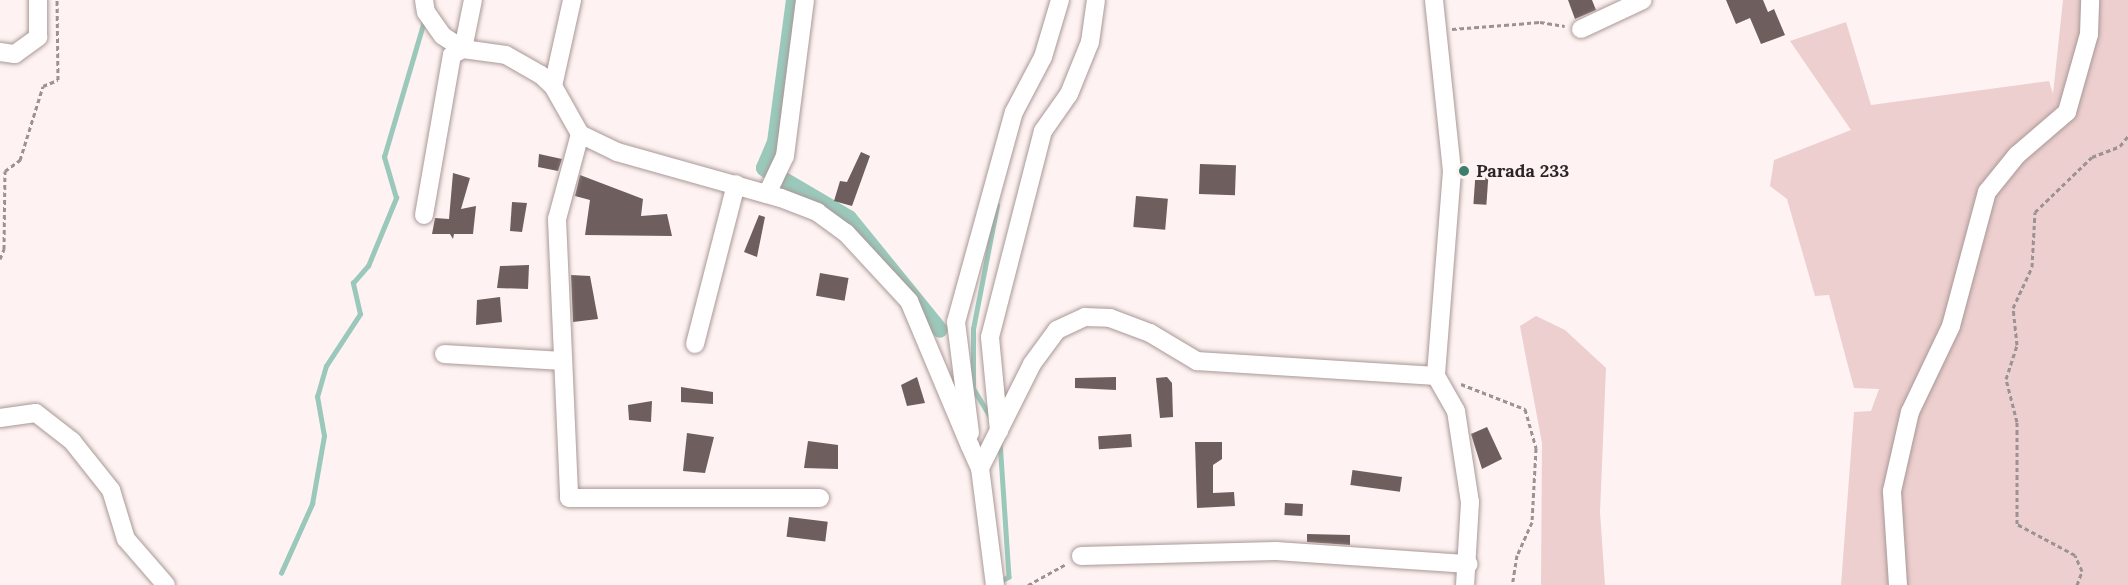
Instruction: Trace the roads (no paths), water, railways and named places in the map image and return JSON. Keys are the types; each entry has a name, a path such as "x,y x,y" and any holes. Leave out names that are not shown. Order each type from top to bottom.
{"street":[{"path":"0,52 15,54 38,37 38,0"},
{"path":"424,0 426,12 443,36 463,49 506,55 554,86 580,134 617,152 736,184 817,212 846,233 909,301 980,468 994,578"},
{"path":"424,215 452,55 463,49 473,0"},
{"path":"554,86 572,0"},
{"path":"767,194 785,156 805,0"},
{"path":"970,446 956,322 1014,112 1043,57 1060,0"},
{"path":"999,431 990,337 1043,131 1069,94 1090,42 1096,0"},
{"path":"1434,0 1452,171 1436,376 1456,411 1470,502 1469,564 1465,585"},
{"path":"1581,29 1643,0"},
{"path":"1898,585 1892,491 1910,412 1951,326 1987,192 2018,155 2067,112 2089,34 2090,0"},
{"path":"580,134 557,219 569,498 820,498"},
{"path":"695,344 736,184"},
{"path":"980,468 1032,364 1057,330 1085,317 1110,318 1150,333 1197,361 1436,376"},
{"path":"444,354 563,361"},
{"path":"0,418 36,413 72,441 111,490 126,539 166,585"},
{"path":"1081,556 1276,551 1469,564"}],"waterway":[{"path":"768,171 764,168 775,142 794,0"},
{"path":"281,573 312,504 324,436 317,397 326,366 360,314 353,283 368,266 396,198 384,157 425,18"},
{"path":"784,180 849,218 940,330"},
{"path":"990,417 973,389 973,329 997,205"},
{"path":"1000,441 1009,577 1000,582"}],"place":[{"name":"Parada 233","path":"1464,171"}]}
